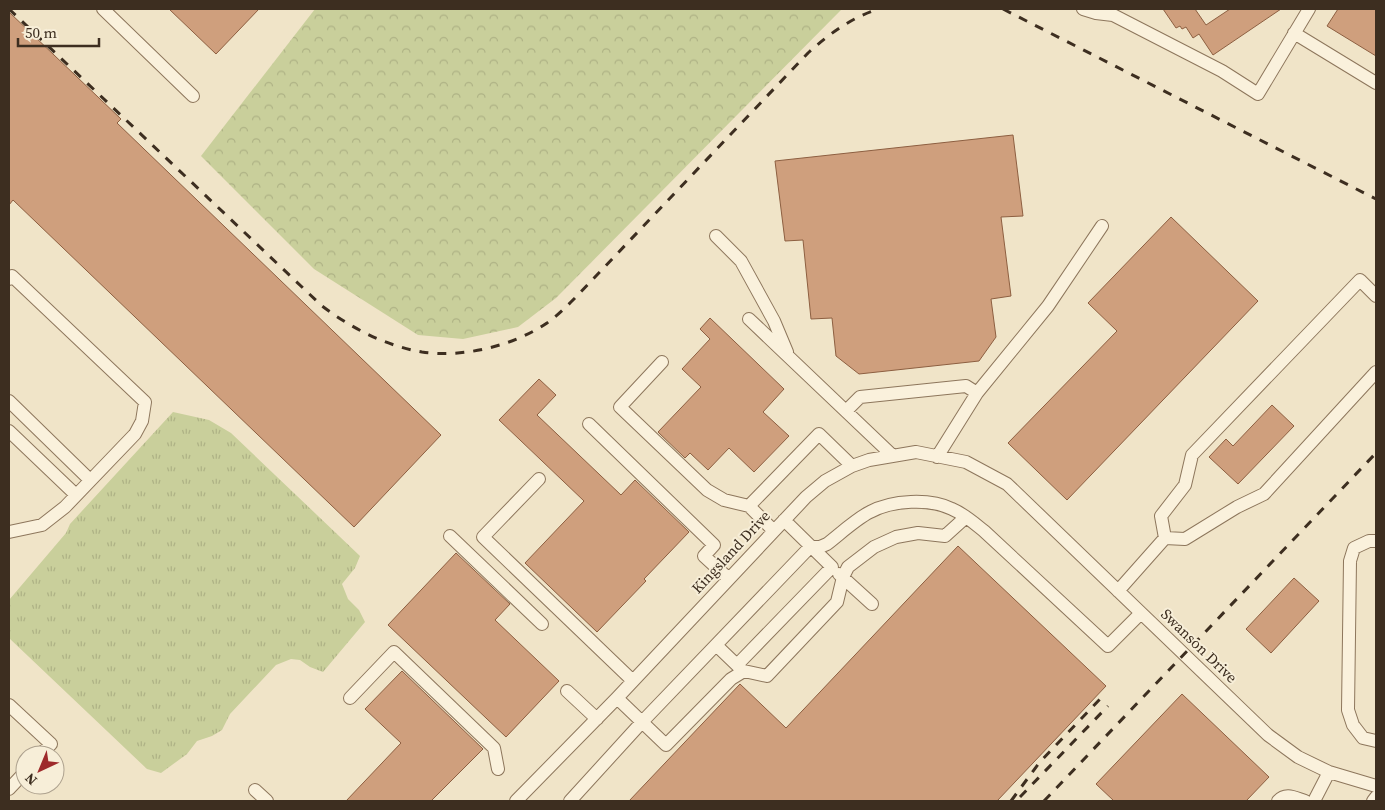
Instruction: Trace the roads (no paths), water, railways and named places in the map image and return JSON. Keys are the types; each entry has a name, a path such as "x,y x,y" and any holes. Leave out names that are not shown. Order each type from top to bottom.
{"street":[{"path":"103,9 193,96"},
{"path":"1083,9 1113,15 1222,71 1258,94 1309,9"},
{"path":"1294,33 1376,83"},
{"path":"937,457 977,393 1048,306 1102,226"},
{"path":"716,236 741,261 774,321 788,356"},
{"path":"9,279 12,276 145,402 142,421 135,434 65,508 42,525 9,532"},
{"path":"1165,538 1161,516 1185,486 1192,455 1360,280 1376,296"},
{"path":"749,319 893,456"},
{"path":"662,362 620,407 707,490 724,500 749,506 774,531"},
{"path":"1165,538 1186,540 1237,507 1264,494 1376,372"},
{"path":"846,411 860,397 966,386 977,393"},
{"path":"9,401 90,480"},
{"path":"589,424 714,545 704,556 729,579"},
{"path":"9,431 76,495"},
{"path":"749,506 818,434 852,466"},
{"name":"Kingsland Drive","path":"516,801 597,719 806,497 825,481 852,466 869,460 916,452 966,462 1007,484 1020,496"},
{"path":"539,479 483,538 633,681"},
{"name":"Swanson Drive","path":"1020,496 1268,735 1298,757 1329,772 1376,786"},
{"path":"570,801 642,722 810,547 820,547 827,544 871,511 894,504 924,501 952,508 984,531 1108,646 1141,613"},
{"path":"716,645 740,668 767,676 837,602 843,577 848,567 874,547 896,537 918,533 945,536 966,518"},
{"path":"784,520 810,547 872,604"},
{"path":"450,536 542,624"},
{"path":"1118,591 1165,538"},
{"path":"1376,541 1368,541 1354,548 1350,561 1348,710 1353,725 1363,738 1376,741"},
{"path":"617,698 666,745 731,679 832,567"},
{"path":"350,698 394,652 494,748 498,769"},
{"path":"567,691 597,719"},
{"path":"9,705 50,745"},
{"path":"1314,801 1329,772"},
{"path":"255,790 267,801"},
{"path":"1278,801 1285,796 1305,801"},
{"path":"1373,801 1376,797"}],"railway":[{"path":"9,9 322,306 345,322 382,341 422,352 438,353 471,352 503,344 534,331 551,320 576,297 808,53 841,27 869,12 879,9"},
{"path":"1003,9 1376,199"},
{"path":"1044,801 1376,453"},
{"path":"1011,801 1039,763 1100,699"},
{"path":"1020,797 1108,706"}]}
